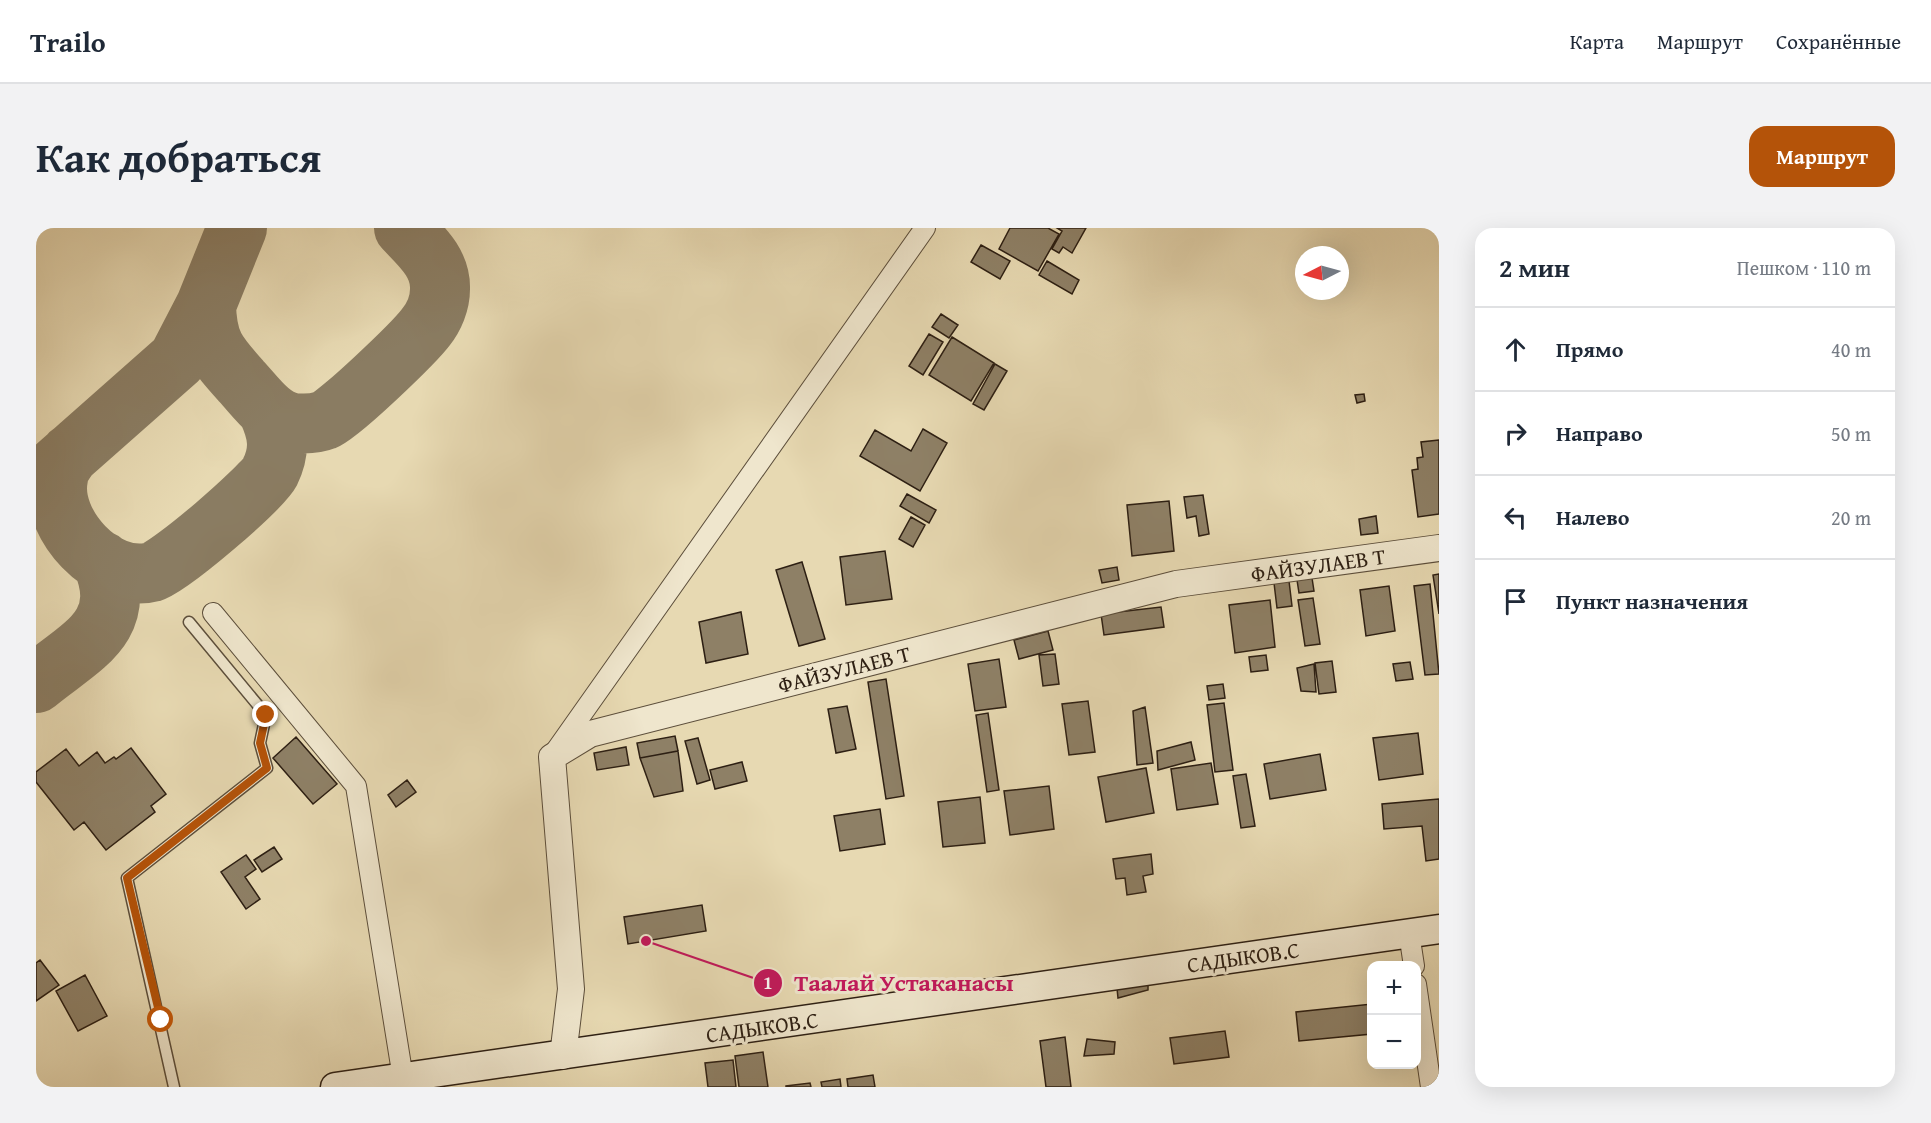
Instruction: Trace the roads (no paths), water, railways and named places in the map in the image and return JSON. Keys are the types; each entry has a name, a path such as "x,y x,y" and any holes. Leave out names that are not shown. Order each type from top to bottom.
{"main road":[{"name":"САДЫКОВ.С","path":"334,1087 1439,929"}],"street":[{"path":"563,1056 571,989 552,757 925,228"},
{"name":"ФАЙЗУЛАЕВ Т","path":"552,757 590,734 1176,584 1439,548"},
{"path":"213,613 356,786 403,1078"},
{"path":"1409,933 1413,961"},
{"path":"1421,1015 1431,1087"}],"lane":[{"path":"174,1087 127,878 267,768 260,743 266,715 189,622"}],"place":[{"name":"Таалай Устаканасы","path":"646,941"}]}
